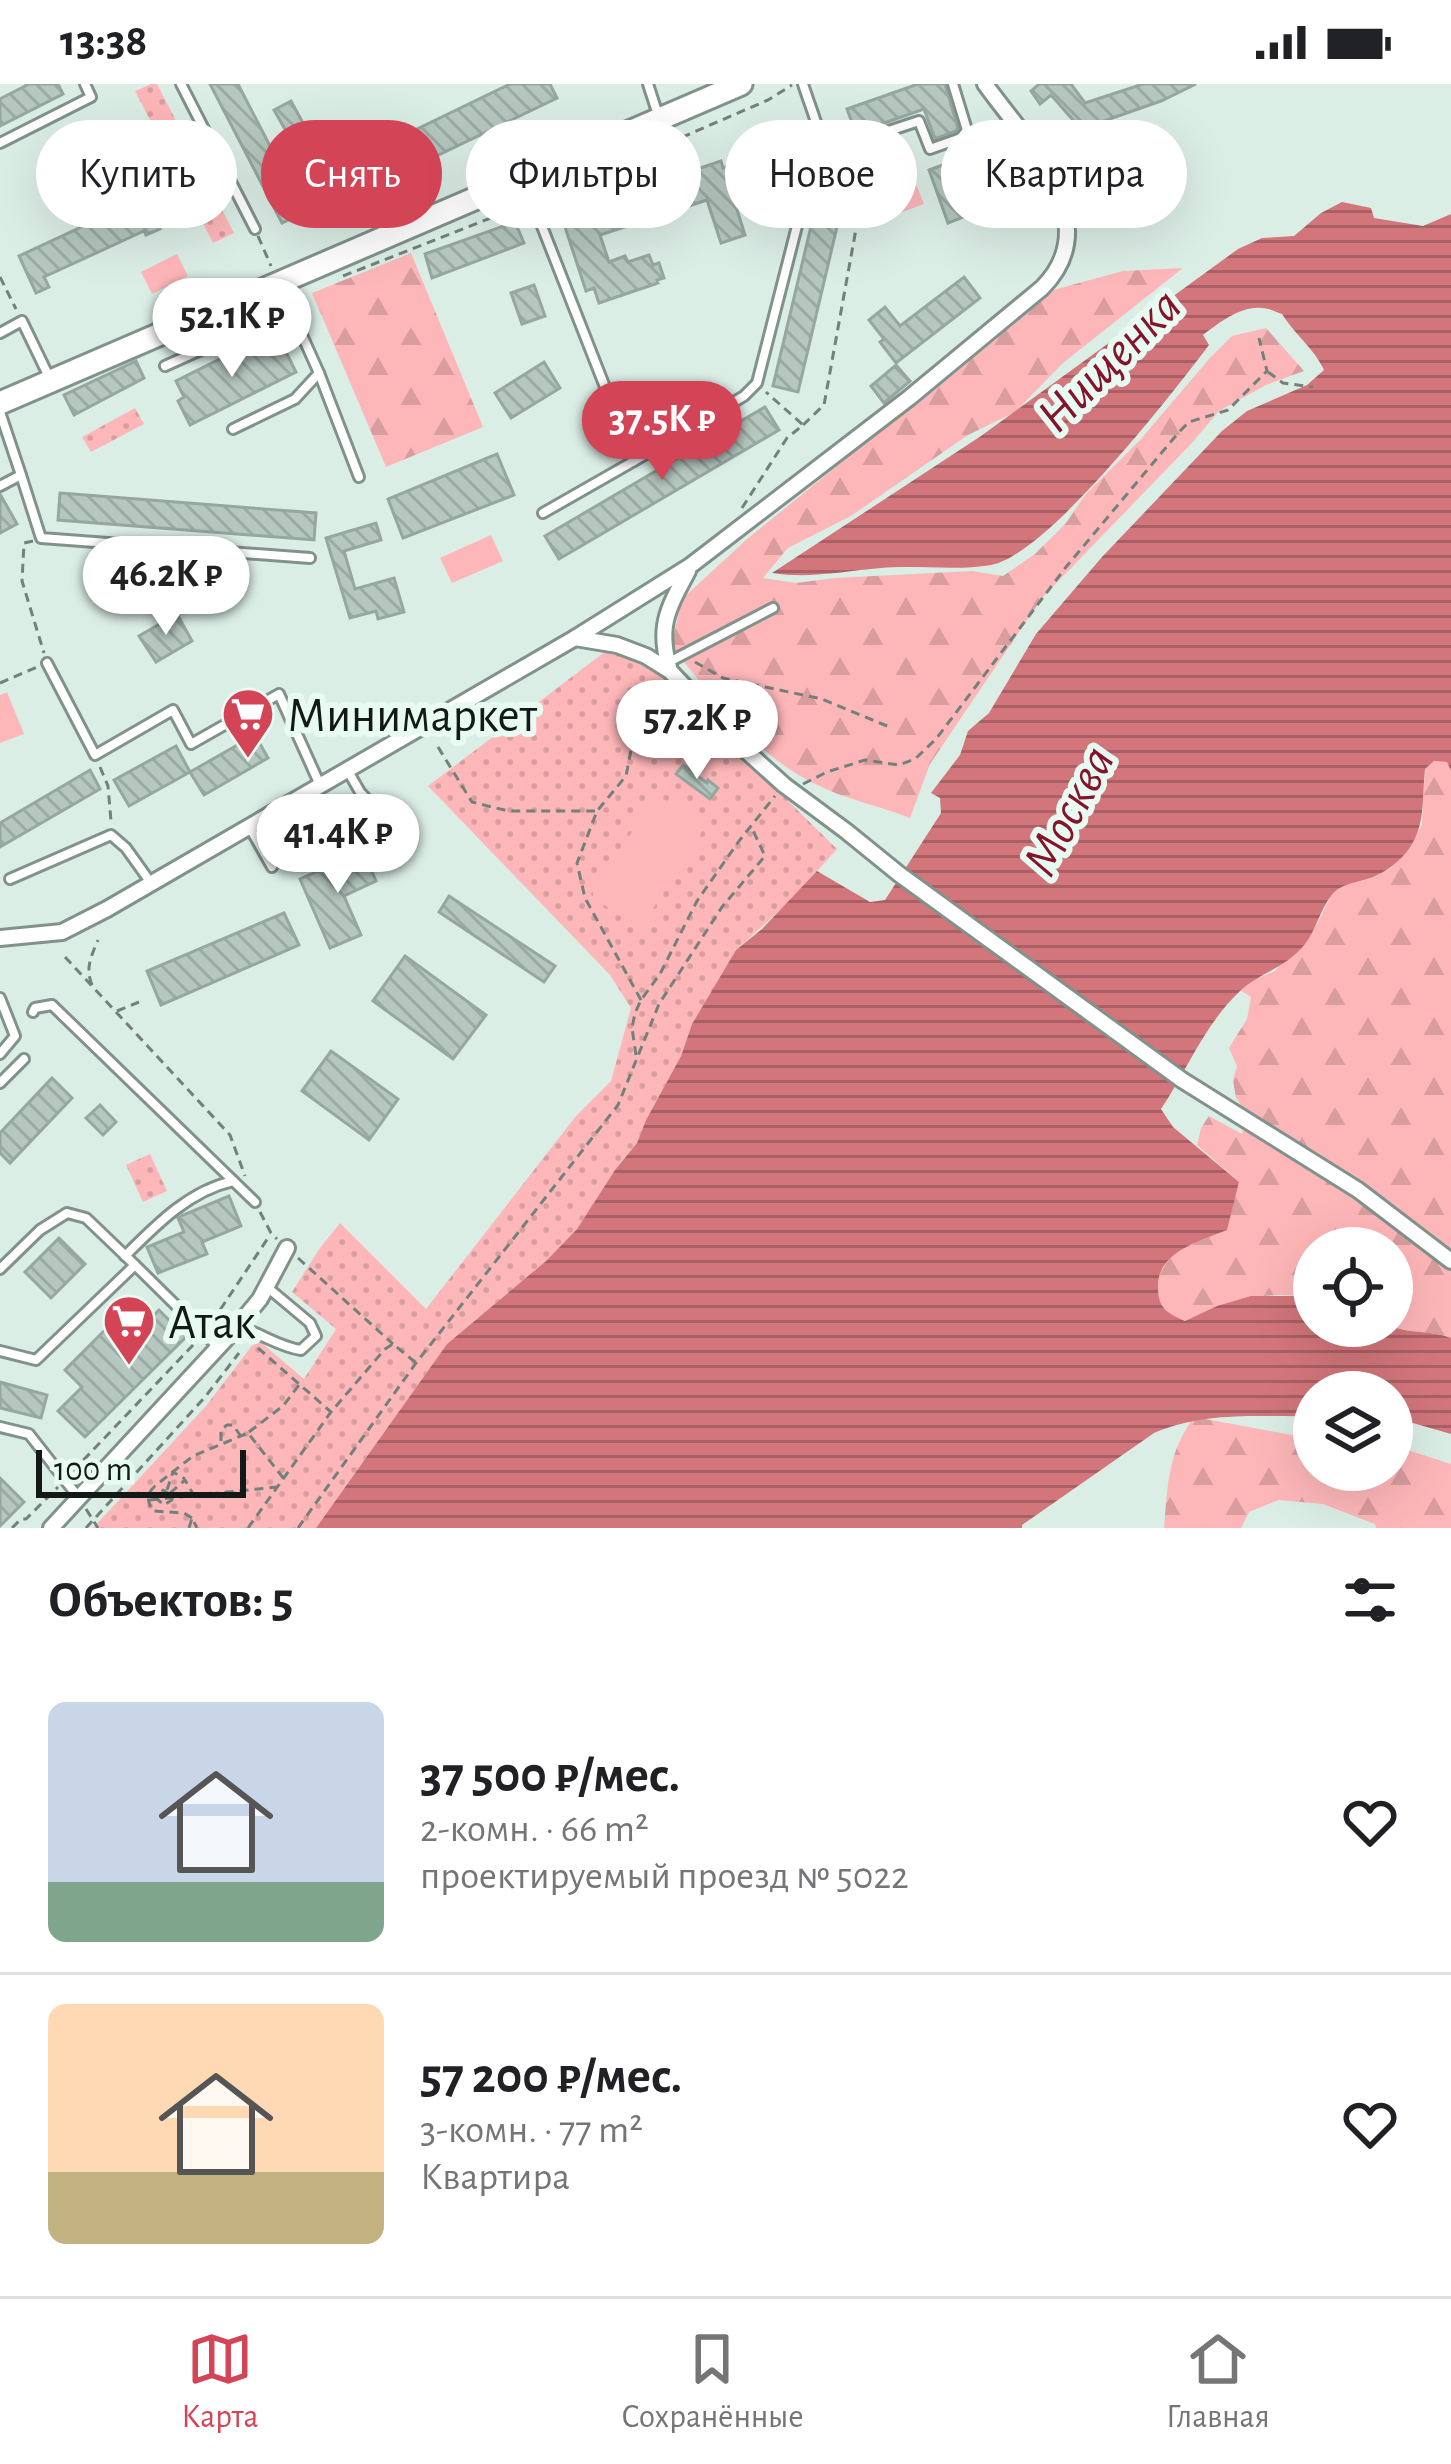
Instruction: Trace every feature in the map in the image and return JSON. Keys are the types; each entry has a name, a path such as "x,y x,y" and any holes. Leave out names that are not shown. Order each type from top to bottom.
{"main road":[{"path":"659,120 741,84"},
{"path":"0,407 466,201"}],"street":[{"path":"0,938 62,932 152,885 690,566 910,398 1054,276 1065,253 1068,222 1064,203 1053,179 985,84"},
{"path":"666,667 663,627 690,566"},
{"path":"575,638 617,646 666,667 744,749 899,874 1182,1080 1358,1190 1451,1261"},
{"path":"51,1528 237,1327 267,1287 287,1248"}],"lane":[{"path":"0,143 91,97 85,84"},
{"path":"181,84 255,230"},
{"path":"648,84 659,120"},
{"path":"543,513 744,396 757,383 798,222 816,208 827,190 824,149 798,84"},
{"path":"917,122 930,148 961,138 967,130 952,84"},
{"path":"543,228 634,461"},
{"path":"279,284 359,477"},
{"path":"165,366 290,309"},
{"path":"0,333 22,322 50,381"},
{"path":"233,429 296,399 319,373"},
{"path":"0,407 41,538 310,558"},
{"path":"0,486 21,475"},
{"path":"666,667 773,608"},
{"path":"47,663 95,755 173,710 191,744 279,694 321,787"},
{"path":"348,771 378,812"},
{"path":"250,828 272,867"},
{"path":"10,879 111,835 152,885"},
{"path":"0,998 15,1036 0,1054"},
{"path":"33,1012 52,1005 255,1202"},
{"path":"0,1083 24,1059"},
{"path":"125,1256 184,1202 233,1181"},
{"path":"0,1269 40,1230 67,1213 86,1218 218,1347"},
{"path":"0,1351 36,1360 135,1265"},
{"path":"237,1327 301,1350 316,1336 310,1323 267,1287"},
{"path":"0,1426 29,1434 80,1499"}],"path":[{"path":"701,129 798,84"},
{"path":"326,282 466,228"},
{"path":"738,514 787,438 824,405 856,228"},
{"path":"255,230 279,284"},
{"path":"0,277 22,322"},
{"path":"1259,338 1267,371 1283,383 1312,387"},
{"path":"636,1060 634,1013 698,901 751,826 788,788 865,760 899,765 915,759 965,704 1018,628 1189,422 1228,410 1267,371"},
{"path":"757,383 802,425"},
{"path":"0,683 47,663 22,581 24,543"},
{"path":"683,655 723,678 822,699 892,728"},
{"path":"641,1000 585,898 577,862 597,811 626,776 634,735 666,667"},
{"path":"438,748 472,802 508,811 597,811"},
{"path":"95,755 108,786 111,835"},
{"path":"298,1528 416,1363 618,1105 659,1004 722,907 764,856 751,826"},
{"path":"93,987 88,974 98,940"},
{"path":"65,957 230,1135 271,1233 416,1363"},
{"path":"115,1011 139,1002"},
{"path":"12,1528 65,1480 204,1333 271,1233"},
{"path":"252,1342 331,1412"},
{"path":"248,1528 331,1412 393,1344"},
{"path":"86,1528 239,1353"},
{"path":"197,1528 184,1513 154,1511 149,1491 193,1456 248,1433 283,1406 299,1384"},
{"path":"222,1443 224,1426 233,1425 240,1435"},
{"path":"248,1433 284,1479"},
{"path":"173,1472 185,1480 193,1495"},
{"path":"169,1494 173,1472"},
{"path":"148,1500 169,1494 185,1480"},
{"path":"169,1494 279,1486"},
{"path":"80,1499 98,1528"},
{"path":"188,1528 192,1518"}],"green space":[{"path":"157,84 176,120 150,120 135,91"},
{"path":"205,228 231,228 234,233 213,243"},
{"path":"411,253 483,427 386,467 312,293"},
{"path":"177,254 188,276 152,294 141,272"},
{"path":"1183,268 1063,363 1015,412 968,435 851,516 788,548 763,578 796,583 972,571 1003,576 1035,554 1066,523 1085,495 1232,336 1266,328 1304,371 1219,411 1042,598 930,764 910,818 825,789 772,756 671,647 682,599 746,540 1053,290 1123,271"},
{"path":"135,408 144,424 91,452 82,437"},
{"path":"491,535 503,561 452,583 440,558"},
{"path":"606,651 647,662 837,849 736,950 692,1024 637,1143 577,1229 447,1344 316,1528 93,1528 206,1406 257,1339 304,1379 336,1329 292,1292 340,1223 426,1309 576,1116 611,1081 631,1008 610,975 428,786"},
{"path":"7,692 24,734 0,743 0,695"},
{"path":"1434,761 1448,762 1451,771 1451,1338 1413,1331 1413,1227 1293,1227 1293,1296 1248,1299 1185,1321 1162,1305 1160,1275 1172,1256 1226,1230 1239,1182 1197,1145 1209,1116 1242,1134 1246,1113 1236,1098 1237,1066 1229,1048 1247,1019 1251,997 1240,990 1275,971 1317,924 1331,896 1344,884 1391,868 1410,848 1422,824 1425,769"},
{"path":"658,799 684,810 702,831 642,924 634,926 593,897 593,885 648,805"},
{"path":"150,1154 167,1191 143,1202 126,1165"},
{"path":"1194,1417 1293,1434 1293,1491 1413,1491 1413,1452 1451,1464 1451,1528 1376,1528 1323,1504 1279,1500 1249,1512 1241,1528 1164,1528 1168,1484"}],"water":[{"path":"1342,202 1371,208 1374,218 1423,226 1451,214 1451,771 1447,762 1434,761 1425,769 1421,821 1409,849 1383,872 1335,891 1297,952 1254,980 1226,1006 1161,1109 1173,1127 1239,1182 1227,1230 1172,1256 1160,1275 1158,1294 1165,1309 1185,1321 1251,1296 1293,1296 1293,1347 1413,1347 1413,1331 1451,1338 1451,1434 1413,1423 1413,1371 1293,1371 1293,1416 1212,1418 1154,1433 1022,1528 316,1528 447,1344 577,1229 637,1143 692,1024 736,950 817,871 870,902 885,900 941,813 940,798 931,793 960,755 968,731 989,713 1036,634 1222,431 1247,411 1307,385 1324,370 1282,314 1262,308 1238,312 1203,335 1209,345 1107,470 1015,555 978,567 772,573 981,436 1238,249 1262,238 1294,236"}],"building":[{"path":"29,84 58,84 63,94 0,126 0,99"},
{"path":"210,84 238,84 261,129 261,182 237,136 237,120 229,120"},
{"path":"510,84 550,84 557,98 511,120 466,120 466,142 442,153 442,120 436,120"},
{"path":"918,84 945,84 956,120 941,120 941,137 935,139 924,109 893,120 851,120 847,109"},
{"path":"1039,84 1071,84 1085,103 1143,84 1196,84 1107,120 1073,120 1051,95 1040,104 1031,91"},
{"path":"291,101 301,120 280,120 274,110"},
{"path":"721,161 725,228 743,228 745,235 721,243 707,200 701,202 701,168"},
{"path":"941,166 941,203 929,170"},
{"path":"79,228 160,229 146,235 144,231 44,277 49,287 36,293 19,256"},
{"path":"498,228 518,228 524,243 432,278 425,254"},
{"path":"565,228 621,228 600,235 609,262 649,255 653,265 659,263 664,278 599,303 594,288 586,291"},
{"path":"811,228 837,228 798,392 773,386"},
{"path":"964,277 980,298 896,363 869,320 885,307 900,326"},
{"path":"534,285 545,316 522,324 511,293"},
{"path":"258,340 264,353 282,344 296,372 190,425 178,401 184,397 176,381"},
{"path":"136,361 144,378 74,415 64,395"},
{"path":"544,362 560,388 511,418 495,393"},
{"path":"896,365 910,381 884,403 871,386"},
{"path":"765,407 779,430 559,559 545,536"},
{"path":"497,454 514,495 403,538 388,499"},
{"path":"60,493 316,513 314,540 58,520"},
{"path":"0,494 17,524 0,533"},
{"path":"376,523 381,540 344,551 355,589 394,578 404,612 378,619 376,611 350,618 326,538"},
{"path":"177,614 192,641 156,662 139,636"},
{"path":"255,735 268,758 204,795 190,772"},
{"path":"176,746 190,772 129,806 114,780"},
{"path":"683,765 718,788 710,799 676,774"},
{"path":"90,770 100,789 0,847 0,823"},
{"path":"363,851 376,881 344,896 361,935 330,948 300,879"},
{"path":"449,896 555,966 544,982 439,912"},
{"path":"284,913 299,945 161,1005 147,971"},
{"path":"405,956 486,1015 453,1059 373,1001"},
{"path":"331,1051 398,1099 369,1140 302,1091"},
{"path":"52,1078 72,1098 10,1163 0,1153 0,1133"},
{"path":"100,1105 116,1122 103,1135 86,1118"},
{"path":"229,1196 241,1226 202,1242 207,1254 158,1273 147,1247 184,1232 178,1218"},
{"path":"59,1238 85,1264 51,1298 25,1272"},
{"path":"133,1302 150,1319 159,1310 186,1337 85,1437 58,1411 82,1387 65,1370"},
{"path":"0,1382 47,1395 41,1418 0,1408"},
{"path":"0,1478 24,1502 0,1526"}],"place":[{"name":"Минимаркет","path":"248,760"},
{"name":"Атак","path":"129,1367"}],"water label":[{"name":"Нищенка","path":"1108,359"},
{"name":"Москва","path":"1067,810"}]}
